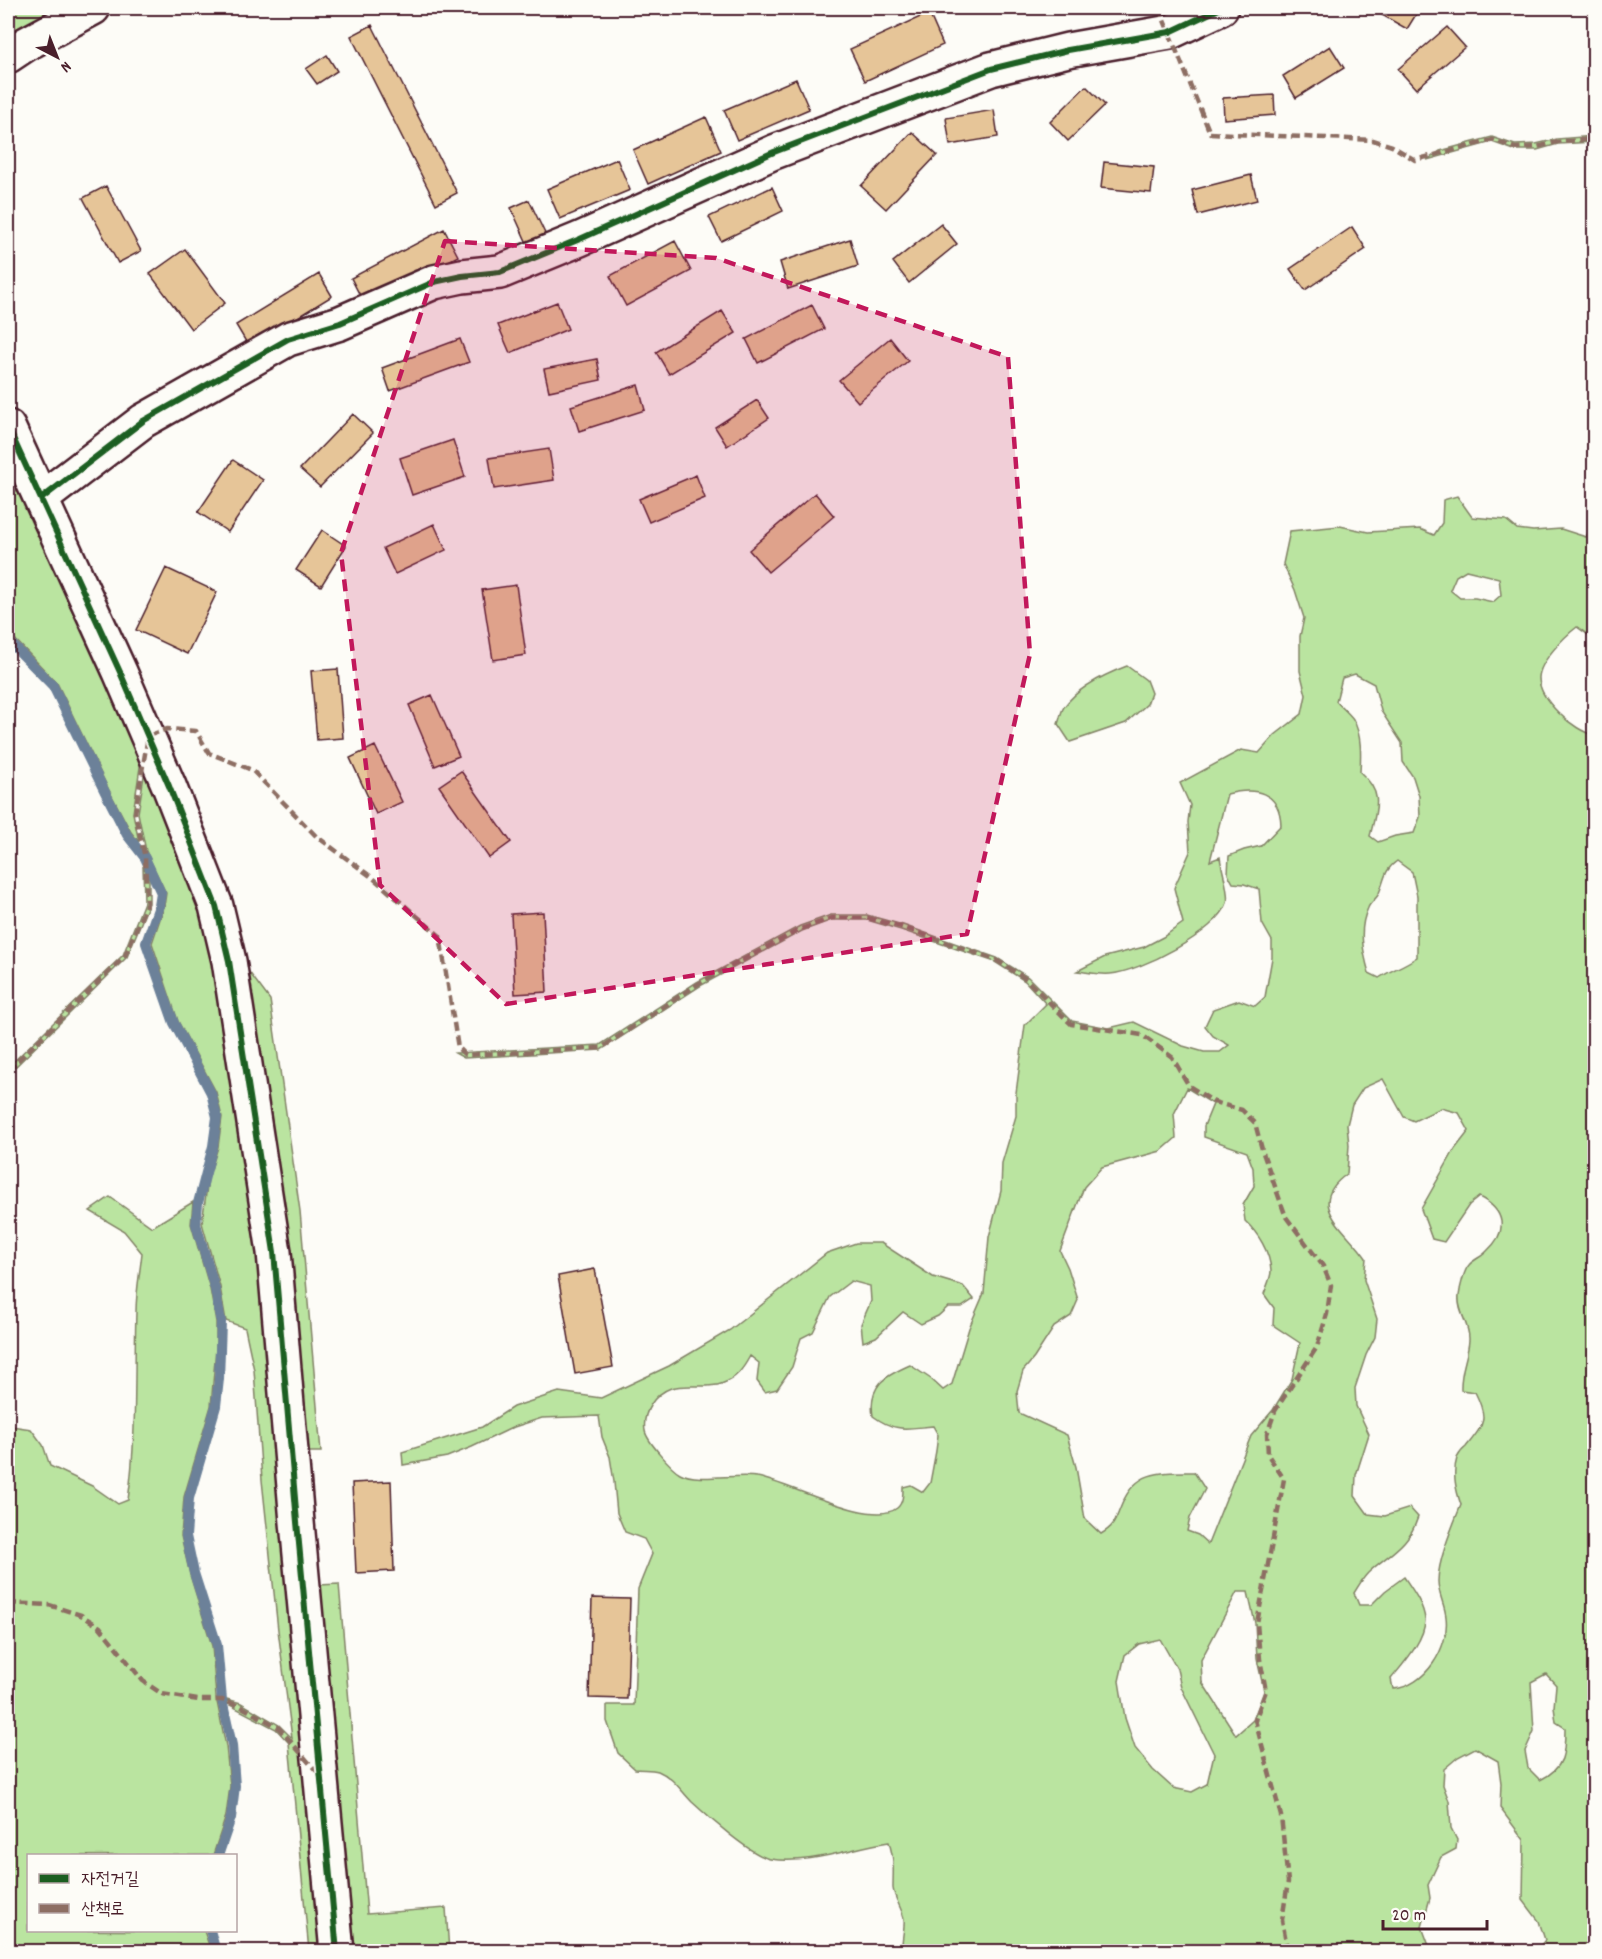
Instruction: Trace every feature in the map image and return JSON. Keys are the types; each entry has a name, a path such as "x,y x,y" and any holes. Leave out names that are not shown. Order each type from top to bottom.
{"street":[{"path":"8,56 93,8"},
{"path":"41,499 143,421 288,339 340,324 434,282 500,272 580,239 774,152 991,69 1068,50 1170,32 1221,8"},
{"path":"8,426 170,786 216,906 229,961 274,1252 337,1952"}],"highlighted area":[{"path":"445,241 716,258 1008,357 1030,654 967,934 506,1004 380,885 341,553"}],"green space":[{"path":"8,8 72,8 8,43"},
{"path":"1594,136 1594,142 1558,144 1537,150 1514,150 1492,142 1427,160 1440,151 1492,137 1515,145"},
{"path":"8,454 144,741 133,813 139,842 131,832 109,790 57,683 8,632"},
{"path":"1457,496 1472,517 1506,520 1517,529 1533,531 1561,529 1586,537 1594,521 1594,646 1591,637 1577,627 1548,657 1539,678 1545,696 1551,705 1577,728 1594,735 1594,1951 1536,1951 1545,1940 1539,1921 1523,1900 1524,1840 1500,1808 1501,1783 1498,1761 1475,1748 1458,1757 1444,1769 1443,1785 1449,1801 1451,1828 1457,1840 1456,1849 1441,1857 1428,1885 1430,1898 1422,1927 1431,1951 902,1951 904,1919 893,1888 893,1861 889,1842 815,1858 770,1859 752,1851 730,1835 692,1802 668,1777 658,1771 635,1769 618,1753 607,1721 607,1705 634,1705 638,1589 652,1554 644,1539 625,1532 617,1513 610,1457 602,1437 599,1416 542,1418 514,1427 447,1457 403,1465 402,1452 482,1427 513,1407 559,1392 601,1398 669,1366 730,1330 827,1253 856,1243 881,1243 933,1277 963,1286 974,1299 962,1307 948,1307 938,1316 921,1324 903,1312 876,1337 863,1342 861,1324 871,1301 870,1286 851,1281 830,1297 813,1332 801,1338 792,1367 777,1389 765,1392 757,1381 759,1363 750,1356 738,1373 726,1382 709,1386 671,1388 659,1395 647,1411 645,1431 665,1460 680,1473 688,1476 757,1477 829,1502 869,1512 885,1513 897,1508 902,1501 903,1487 911,1485 923,1492 930,1483 938,1435 933,1426 902,1428 881,1421 873,1416 873,1396 880,1383 893,1373 910,1365 943,1390 952,1384 969,1328 984,1293 989,1237 1001,1191 1002,1163 1016,1116 1016,1093 1025,1025 1046,1004 1025,981 995,962 867,920 832,920 802,931 700,986 601,1050 464,1058 455,1053 600,1045 697,982 800,926 831,915 867,915 903,925 997,958 1028,977 1072,1021 1109,1028 1134,1022 1183,1046 1204,1052 1220,1052 1229,1045 1213,1036 1205,1026 1213,1009 1239,1000 1255,1006 1265,997 1272,958 1272,941 1262,923 1259,889 1233,883 1228,874 1229,856 1261,846 1281,825 1276,805 1264,794 1247,791 1227,794 1210,861 1220,857 1228,899 1221,914 1209,926 1176,949 1123,972 1098,974 1077,971 1105,957 1144,947 1183,923 1174,888 1190,852 1188,822 1190,805 1180,783 1241,750 1259,753 1275,735 1302,714 1306,695 1300,671 1300,636 1304,618 1283,564 1290,531 1340,526 1368,532 1420,529 1434,535 1442,523 1443,500","holes":["1466,570 1499,578 1501,595 1493,602 1475,598 1460,598 1450,590 1456,576","1355,674 1374,684 1381,711 1402,743 1403,762 1413,777 1419,796 1420,817 1414,833 1378,842 1370,836 1376,809 1376,794 1360,772 1360,745 1356,725 1336,701 1342,678","1397,861 1412,872 1417,896 1417,957 1379,978 1369,973 1363,949 1362,932 1369,906 1378,895 1390,868","1383,1079 1404,1117 1414,1121 1441,1108 1459,1113 1469,1131 1455,1149 1421,1209 1432,1239 1444,1242 1469,1205 1479,1197 1494,1208 1501,1221 1499,1236 1494,1243 1467,1267 1459,1296 1460,1307 1469,1334 1461,1390 1475,1392 1483,1416 1480,1427 1457,1458 1455,1482 1461,1505 1443,1553 1438,1581 1446,1617 1444,1641 1433,1664 1425,1673 1405,1687 1393,1689 1391,1679 1412,1651 1424,1628 1425,1620 1422,1609 1404,1577 1371,1605 1359,1605 1354,1593 1368,1573 1397,1549 1409,1535 1418,1517 1410,1508 1385,1516 1368,1514 1355,1496 1356,1475 1369,1434 1356,1406 1355,1388 1366,1355 1375,1337 1377,1319 1364,1280 1366,1258 1340,1227 1329,1207 1329,1196 1334,1185 1347,1174 1349,1145 1347,1125 1352,1105 1363,1088","1187,1088 1213,1104 1204,1126 1204,1137 1247,1152 1253,1168 1254,1186 1243,1205 1245,1221 1262,1243 1270,1264 1270,1277 1264,1294 1274,1308 1273,1325 1300,1343 1292,1379 1273,1410 1251,1436 1208,1544 1198,1535 1187,1531 1190,1518 1205,1489 1194,1472 1160,1473 1142,1479 1128,1493 1112,1525 1101,1534 1085,1519 1076,1467 1067,1435 1019,1413 1017,1391 1023,1371 1054,1327 1071,1316 1078,1300 1060,1251 1084,1187 1102,1167 1161,1151 1176,1138 1174,1114","1237,1592 1248,1592 1255,1623 1257,1659 1264,1691 1253,1720 1236,1735 1202,1682 1201,1660","1160,1639 1177,1669 1181,1687 1214,1754 1207,1784 1192,1792 1173,1788 1153,1770 1135,1748 1125,1718 1119,1681 1125,1655 1139,1644","1546,1674 1556,1685 1554,1707 1556,1722 1565,1728 1565,1745 1559,1765 1540,1780 1528,1768 1525,1751 1534,1731 1531,1682"]},
{"path":"1127,666 1146,680 1151,693 1147,704 1126,723 1070,742 1058,724 1064,707 1085,687"},
{"path":"148,751 185,841 242,1083 325,1951 309,1951 289,1743 276,1729 228,1704 227,1699 241,1703 279,1725 292,1738 262,1480 254,1370 245,1328 226,1321 220,1287 202,1223 208,1179 218,1147 222,1117 216,1092 178,1021 152,943 164,907 166,893 146,851 138,813"},
{"path":"143,866 149,878 149,903 127,957 8,1074 8,1067 123,955 144,902"},
{"path":"246,968 270,1000 300,1211 321,1452 301,1452 281,1209 266,1088"},
{"path":"110,1197 152,1227 193,1202 191,1224 210,1289 216,1322 216,1348 211,1406 184,1497 181,1536 190,1575 212,1646 216,1697 226,1746 230,1786 226,1816 213,1854 27,1854 27,1932 204,1932 211,1951 8,1951 8,1479 14,1455 8,1442 12,1426 31,1429 43,1445 50,1466 92,1486 118,1504 128,1500 131,1476 136,1305 142,1253 124,1231 90,1211"},
{"path":"339,1584 367,1914 446,1908 449,1951 435,1951 435,1946 351,1950 319,1585"}],"building":[{"path":"1386,8 1420,8 1407,29 1382,15"},
{"path":"929,13 943,45 865,81 850,49"},
{"path":"372,25 457,193 436,204 351,36"},
{"path":"1447,27 1465,47 1416,89 1398,69"},
{"path":"1330,46 1344,68 1296,98 1283,76"},
{"path":"327,55 337,71 317,84 306,69"},
{"path":"796,79 809,109 737,140 724,110"},
{"path":"1086,86 1105,105 1068,141 1050,122"},
{"path":"1274,95 1275,115 1224,119 1223,98"},
{"path":"994,110 998,137 950,145 946,118"},
{"path":"706,117 721,151 648,184 633,150"},
{"path":"912,132 937,155 886,209 861,186"},
{"path":"617,159 630,190 560,219 547,189"},
{"path":"1104,162 1154,167 1151,193 1101,188"},
{"path":"1251,175 1257,200 1198,215 1192,190"},
{"path":"106,186 141,251 118,263 83,198"},
{"path":"772,187 783,211 721,241 709,217"},
{"path":"529,200 550,244 531,252 511,208"},
{"path":"941,224 957,244 909,283 893,262"},
{"path":"1352,227 1366,249 1305,290 1290,269"},
{"path":"444,229 458,256 365,305 351,278"},
{"path":"850,239 858,266 788,289 780,262"},
{"path":"675,241 691,271 626,306 610,276"},
{"path":"185,249 225,303 191,329 150,274"},
{"path":"319,274 332,296 249,347 236,325"},
{"path":"557,302 568,329 510,353 498,325"},
{"path":"812,305 824,329 758,363 746,339"},
{"path":"722,311 736,333 669,374 656,352"},
{"path":"890,338 908,361 858,402 839,380"},
{"path":"460,339 469,362 390,391 382,368"},
{"path":"597,359 601,380 549,391 544,369"},
{"path":"638,385 645,410 579,431 571,406"},
{"path":"757,400 769,418 727,446 715,427"},
{"path":"353,414 373,433 320,487 300,469"},
{"path":"453,440 465,477 412,495 400,458"},
{"path":"549,449 554,480 494,489 489,458"},
{"path":"233,460 263,480 228,532 198,512"},
{"path":"696,475 705,498 649,522 639,499"},
{"path":"815,493 834,516 768,572 749,550"},
{"path":"434,524 446,550 395,574 383,548"},
{"path":"322,530 346,546 321,586 296,570"},
{"path":"166,568 217,592 187,654 136,630"},
{"path":"516,585 526,655 493,660 482,590"},
{"path":"338,669 343,738 317,740 311,671"},
{"path":"432,695 459,756 435,766 409,705"},
{"path":"375,746 402,802 376,814 350,758"},
{"path":"461,771 511,842 489,858 439,786"},
{"path":"543,912 547,992 515,994 511,914"},
{"path":"595,1269 613,1367 575,1374 558,1276"},
{"path":"391,1481 394,1571 356,1573 352,1483"},
{"path":"592,1598 630,1599 627,1699 589,1698"}],"waterway":[{"path":"8,640 53,686 127,835 145,858 161,893 159,906 146,943 174,1023 211,1093 217,1117 213,1146 198,1203 196,1224 215,1289 221,1322 219,1379 216,1406 189,1498 186,1536 194,1573 217,1645 222,1700 232,1745 235,1786 231,1818 219,1854"},
{"path":"211,1932 216,1952"}],"marked path":[{"path":"1159,8 1210,133 1373,140 1392,146 1415,160 1493,140 1515,148 1594,139"},
{"path":"8,1070 125,956 147,903 145,858 135,813 148,736 167,729 196,731 209,753 252,770 316,836 373,878 440,936 458,1048 465,1055 601,1048 698,984 801,929 832,918 867,918 902,927 996,960 1026,979 1071,1024 1142,1035 1172,1057 1189,1086 1214,1102 1242,1110 1255,1123 1286,1217 1323,1266 1331,1285 1327,1314 1317,1347 1275,1411 1267,1434 1268,1455 1284,1479 1257,1623 1266,1691 1255,1720 1281,1816 1288,1882 1282,1920 1288,1952"},
{"path":"8,1603 49,1605 81,1615 100,1627 143,1681 162,1694 198,1700 222,1700 240,1706 278,1727 319,1774"}],"cycle path":[{"path":"41,499 143,421 288,339 340,323 434,282 500,272 580,239 774,152 991,69 1068,50 1170,32 1221,8"},
{"path":"8,427 120,672 169,786 216,906 229,961 274,1252 337,1952"}]}
